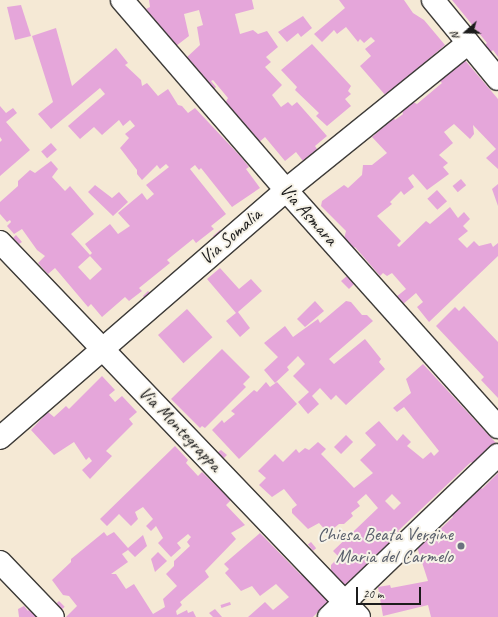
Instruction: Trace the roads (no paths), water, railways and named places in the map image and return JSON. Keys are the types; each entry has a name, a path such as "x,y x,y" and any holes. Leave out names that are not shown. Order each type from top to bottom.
{"street":[{"name":"Via Asmara","path":"122,0 286,190 498,426"},
{"path":"432,0 498,79"},
{"name":"Via Somalia","path":"0,438 286,190 468,43"},
{"name":"Via Montegrappa","path":"0,242 352,609"},
{"path":"329,617 352,609 498,455"},
{"path":"0,562 53,617"}],"place":[{"name":"Chiesa Beata Vergine Maria del Carmelo","path":"461,546"}]}
